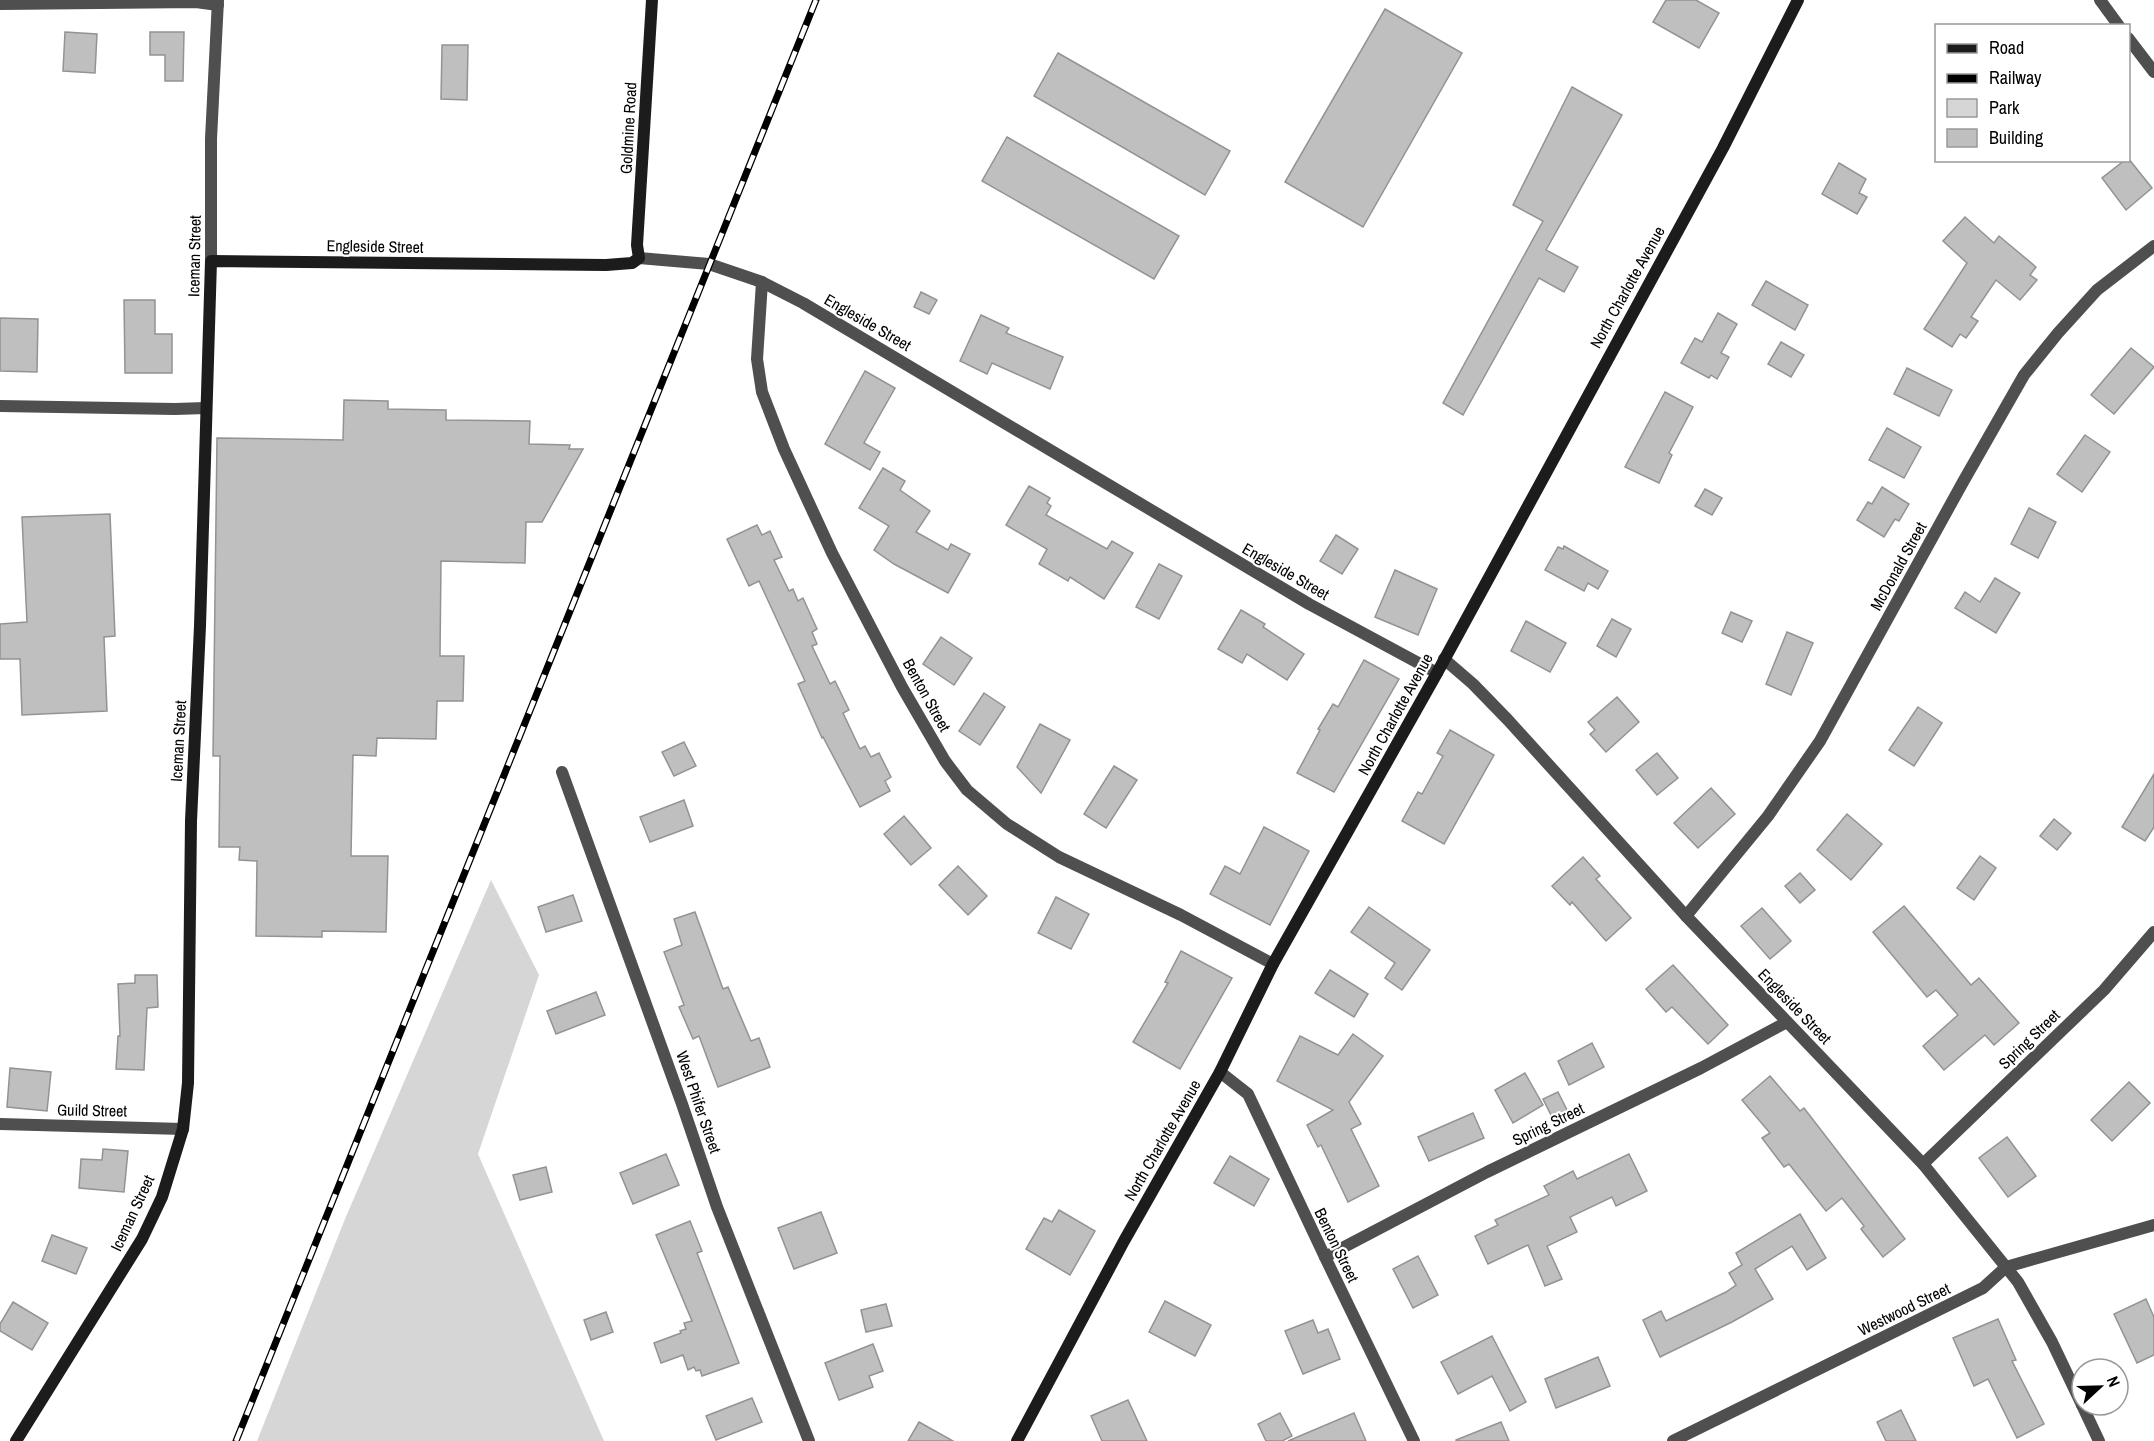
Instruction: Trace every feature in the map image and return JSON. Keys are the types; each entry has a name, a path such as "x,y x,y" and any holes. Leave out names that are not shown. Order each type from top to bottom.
{"main road":[{"name":"Goldmine Road","path":"639,258 637,245 652,0"},
{"name":"North Charlotte Avenue","path":"1017,1441 1124,1241 1220,1072 1273,964 1437,673 1723,148 1798,0"},
{"name":"Engleside Street","path":"211,261 606,265 632,263 639,258"},
{"name":"Iceman Street","path":"16,1441 142,1239 162,1197 183,1129 188,1083 191,821 200,626 211,261"}],"street":[{"path":"2100,0 2118,24"},
{"path":"0,4 218,2"},
{"name":"Iceman Street","path":"211,261 211,139 218,2"},
{"path":"2130,41 2154,72"},
{"name":"McDonald Street","path":"1686,916 1768,816 1820,741 1963,482 2025,375 2097,290 2154,246"},
{"name":"Engleside Street","path":"639,258 709,264 762,282 803,303 1309,604 1437,673"},
{"name":"Benton Street","path":"762,282 757,359 762,392 784,449 832,553 902,687 945,761 967,790 1007,824 1059,857 1131,890 1273,964"},
{"path":"0,406 206,408"},
{"name":"Engleside Street","path":"1444,659 1501,712 1686,916 1923,1164 2018,1282 2052,1342 2070,1380"},
{"name":"West Phifer Street","path":"562,772 717,1208 809,1441"},
{"name":"Spring Street","path":"1923,1164 2104,990 2154,932"},
{"name":"Spring Street","path":"1324,1257 1487,1172 1701,1068 1787,1022"},
{"name":"Benton Street","path":"1220,1072 1248,1094 1414,1441"},
{"name":"Guild Street","path":"0,1124 183,1129"},
{"name":"Westwood Street","path":"1673,1441 1983,1288 2006,1267 2154,1225"},
{"name":"Engleside Street","path":"2088,1417 2099,1441"}],"green space":[{"path":"491,880 539,975 478,1154 604,1441 257,1441 345,1219"}],"building":[{"path":"1666,0 1696,0 1719,13 1699,48 1653,22"},
{"path":"1385,9 1462,53 1363,227 1285,182"},
{"path":"65,32 97,34 95,73 63,71"},
{"path":"150,32 184,32 183,81 165,81 165,55 150,55"},
{"path":"442,45 468,45 467,100 441,99"},
{"path":"1058,53 1230,151 1205,195 1034,96"},
{"path":"1572,87 1622,115 1546,250 1578,267 1564,292 1539,278 1463,415 1443,403 1543,221 1513,205"},
{"path":"1007,137 1179,236 1154,279 982,181"},
{"path":"2130,160 2152,188 2126,210 2102,178 2122,162"},
{"path":"1839,163 1866,179 1859,193 1867,197 1857,214 1822,194"},
{"path":"1965,217 1994,243 1999,236 2036,267 2030,275 2037,280 2020,300 1996,280 1971,317 1978,321 1966,338 1960,334 1952,347 1924,329 1967,263 1943,241"},
{"path":"1766,281 1808,305 1795,330 1752,305"},
{"path":"921,292 937,300 929,314 914,307"},
{"path":"124,300 155,300 155,334 172,334 172,373 125,373"},
{"path":"1718,313 1737,324 1721,353 1729,357 1717,379 1711,375 1709,378 1681,363 1695,338 1702,342"},
{"path":"981,315 1009,328 1006,333 1063,357 1050,389 992,363 987,374 960,361"},
{"path":"0,318 38,319 37,372 0,371"},
{"path":"1781,342 1804,355 1791,377 1768,364"},
{"path":"2131,348 2154,367 2114,414 2091,395"},
{"path":"1907,368 1952,390 1939,416 1894,394"},
{"path":"865,371 895,388 864,443 880,452 870,470 825,444"},
{"path":"1665,392 1693,407 1669,453 1672,455 1659,483 1625,467"},
{"path":"344,400 388,401 388,409 446,410 446,420 530,421 529,444 570,445 569,449 583,449 542,522 526,522 525,563 441,561 440,656 464,656 463,701 437,701 436,739 377,738 376,756 353,755 351,856 388,856 386,932 322,931 322,937 256,936 257,861 239,860 240,847 219,847 220,756 213,756 217,438 343,440"},
{"path":"1887,428 1921,447 1904,478 1869,460"},
{"path":"2085,435 2110,452 2082,492 2057,474"},
{"path":"883,468 905,481 900,490 930,511 916,532 948,550 951,544 970,554 948,593 894,564 874,550 889,526 859,508"},
{"path":"1029,486 1050,498 1047,503 1051,506 1046,515 1107,549 1112,541 1133,553 1104,599 1070,577 1068,581 1039,564 1047,549 1006,525"},
{"path":"1882,487 1909,504 1899,521 1895,519 1884,537 1857,520 1868,502 1872,504"},
{"path":"1705,489 1722,498 1712,515 1695,506"},
{"path":"2029,508 2056,522 2038,558 2011,544"},
{"path":"110,514 115,636 104,637 107,711 22,715 20,659 0,659 0,624 27,622 22,517"},
{"path":"757,525 762,535 770,531 782,557 774,560 789,591 793,589 798,601 803,598 817,629 812,632 817,644 812,646 830,684 835,681 849,710 843,713 860,749 865,746 871,757 879,753 891,777 885,781 890,791 860,807 822,738 798,684 805,681 759,581 749,586 727,539"},
{"path":"1336,535 1358,549 1342,574 1320,561"},
{"path":"1564,546 1608,571 1598,589 1588,583 1584,591 1545,570 1558,547 1563,549"},
{"path":"1159,564 1182,576 1159,619 1136,607"},
{"path":"1395,570 1437,589 1418,635 1375,617"},
{"path":"1995,578 2020,593 1996,633 1955,608 1965,592 1980,602"},
{"path":"1241,610 1265,624 1263,627 1304,654 1287,680 1247,654 1242,663 1218,649"},
{"path":"1731,612 1752,621 1742,642 1722,633"},
{"path":"1612,619 1631,629 1616,657 1597,646"},
{"path":"1526,621 1566,643 1550,672 1511,651"},
{"path":"1787,632 1813,643 1791,695 1766,684"},
{"path":"941,637 972,658 954,685 923,664"},
{"path":"1364,660 1399,679 1334,792 1297,773 1320,730 1318,729 1333,704 1338,707"},
{"path":"984,693 1005,707 980,745 959,731"},
{"path":"1617,697 1639,722 1606,752 1590,734 1595,730 1588,722"},
{"path":"1918,707 1942,723 1914,766 1889,750"},
{"path":"1040,724 1070,740 1041,793 1017,767"},
{"path":"1450,730 1494,755 1444,844 1402,821 1418,792 1422,794 1443,756 1437,753"},
{"path":"684,742 696,766 674,776 662,752"},
{"path":"1657,753 1678,778 1657,795 1636,770"},
{"path":"1114,766 1137,780 1106,828 1084,814"},
{"path":"2154,774 2154,827 2145,841 2122,827"},
{"path":"1711,788 1735,814 1698,848 1674,823"},
{"path":"684,800 693,826 650,842 640,817"},
{"path":"1847,814 1882,844 1851,880 1817,850"},
{"path":"904,816 931,848 911,865 884,834"},
{"path":"2054,819 2071,833 2057,850 2040,836"},
{"path":"1264,827 1309,851 1270,925 1210,894 1225,866 1240,874"},
{"path":"1980,856 1996,868 1974,900 1957,888"},
{"path":"1583,857 1600,876 1596,879 1631,918 1606,941 1572,902 1570,905 1552,886"},
{"path":"958,866 987,896 968,915 939,885"},
{"path":"1800,873 1815,890 1800,903 1785,886"},
{"path":"573,895 582,921 546,932 538,907"},
{"path":"1056,897 1089,914 1071,949 1038,933"},
{"path":"1904,906 1971,985 1979,978 2019,1023 1994,1045 1985,1035 1944,1070 1923,1046 1958,1015 1936,990 1927,997 1873,932"},
{"path":"1369,907 1430,950 1402,990 1385,978 1395,963 1351,932"},
{"path":"1762,908 1791,941 1770,959 1741,926"},
{"path":"695,912 723,989 728,987 751,1041 759,1038 770,1067 718,1087 699,1036 693,1039 679,1007 684,1005 664,952 682,945 674,919"},
{"path":"1181,951 1232,978 1180,1069 1133,1042 1168,983 1165,982"},
{"path":"1673,965 1728,1025 1708,1044 1672,1007 1666,1012 1646,989"},
{"path":"1330,970 1368,994 1354,1017 1315,993"},
{"path":"135,975 157,975 158,1007 147,1008 144,1070 116,1069 118,1036 120,1036 118,984 135,983"},
{"path":"596,992 605,1015 556,1034 547,1011"},
{"path":"1353,1034 1383,1056 1349,1102 1361,1124 1351,1129 1379,1186 1348,1202 1321,1145 1318,1147 1307,1125 1333,1110 1277,1081 1300,1036 1338,1055"},
{"path":"1592,1043 1604,1067 1569,1085 1558,1061"},
{"path":"10,1068 51,1072 47,1111 7,1107"},
{"path":"1525,1073 1543,1105 1513,1123 1495,1090"},
{"path":"1770,1076 1800,1111 1804,1108 1905,1239 1883,1257 1861,1229 1864,1226 1842,1198 1826,1211 1789,1164 1784,1167 1762,1138 1770,1133 1742,1100"},
{"path":"2129,1082 2150,1103 2112,1141 2091,1120"},
{"path":"1558,1092 1567,1110 1552,1117 1543,1099"},
{"path":"1473,1113 1484,1138 1429,1161 1418,1137"},
{"path":"2007,1137 2036,1176 2008,1197 1979,1158"},
{"path":"103,1149 128,1151 124,1192 79,1188 81,1159 102,1160"},
{"path":"666,1154 679,1185 633,1204 620,1173"},
{"path":"1629,1154 1647,1191 1616,1206 1612,1197 1570,1217 1577,1232 1547,1246 1562,1279 1545,1286 1528,1245 1488,1264 1475,1236 1498,1225 1495,1220 1549,1195 1544,1186 1573,1171 1577,1179"},
{"path":"1230,1156 1269,1179 1254,1206 1214,1183"},
{"path":"546,1167 552,1192 520,1200 513,1175"},
{"path":"1059,1210 1095,1231 1070,1275 1026,1249 1044,1218 1052,1222"},
{"path":"821,1212 837,1253 794,1269 778,1228"},
{"path":"1800,1214 1826,1258 1807,1270 1792,1246 1755,1269 1773,1299 1660,1357 1643,1320 1661,1311 1666,1321 1726,1292 1736,1285 1729,1273 1742,1265 1736,1253"},
{"path":"690,1221 702,1251 697,1253 739,1363 702,1376 700,1370 696,1371 694,1367 688,1370 683,1355 661,1363 654,1343 681,1333 680,1331 686,1329 684,1323 692,1321 656,1235"},
{"path":"52,1235 87,1248 76,1274 42,1261"},
{"path":"1418,1256 1438,1295 1413,1308 1393,1269"},
{"path":"2146,1299 2154,1317 2154,1355 2137,1363 2114,1314"},
{"path":"1165,1301 1211,1325 1195,1356 1149,1332"},
{"path":"13,1302 48,1323 32,1350 0,1331 0,1324"},
{"path":"886,1304 892,1326 866,1332 861,1310"},
{"path":"606,1312 613,1332 591,1340 584,1320"},
{"path":"1998,1319 2016,1360 2012,1361 2044,1424 2017,1438 1988,1379 1974,1386 1953,1338"},
{"path":"1313,1320 1318,1333 1328,1329 1340,1359 1303,1374 1285,1331"},
{"path":"1492,1336 1526,1402 1510,1411 1492,1376 1458,1394 1441,1362"},
{"path":"873,1344 883,1371 869,1376 873,1387 839,1400 825,1363"},
{"path":"1598,1357 1610,1386 1556,1408 1545,1379"},
{"path":"752,1398 762,1422 716,1440 706,1416"},
{"path":"1128,1400 1147,1441 1102,1441 1091,1416"},
{"path":"1901,1410 1916,1441 1886,1441 1877,1422"},
{"path":"1280,1413 1292,1436 1282,1441 1266,1441 1258,1424"},
{"path":"1354,1413 1366,1441 1288,1441"},
{"path":"919,1422 953,1441 908,1441"},
{"path":"1501,1422 1509,1441 1456,1441 1456,1440"}],"railway":[{"path":"236,1441 816,0"}]}
